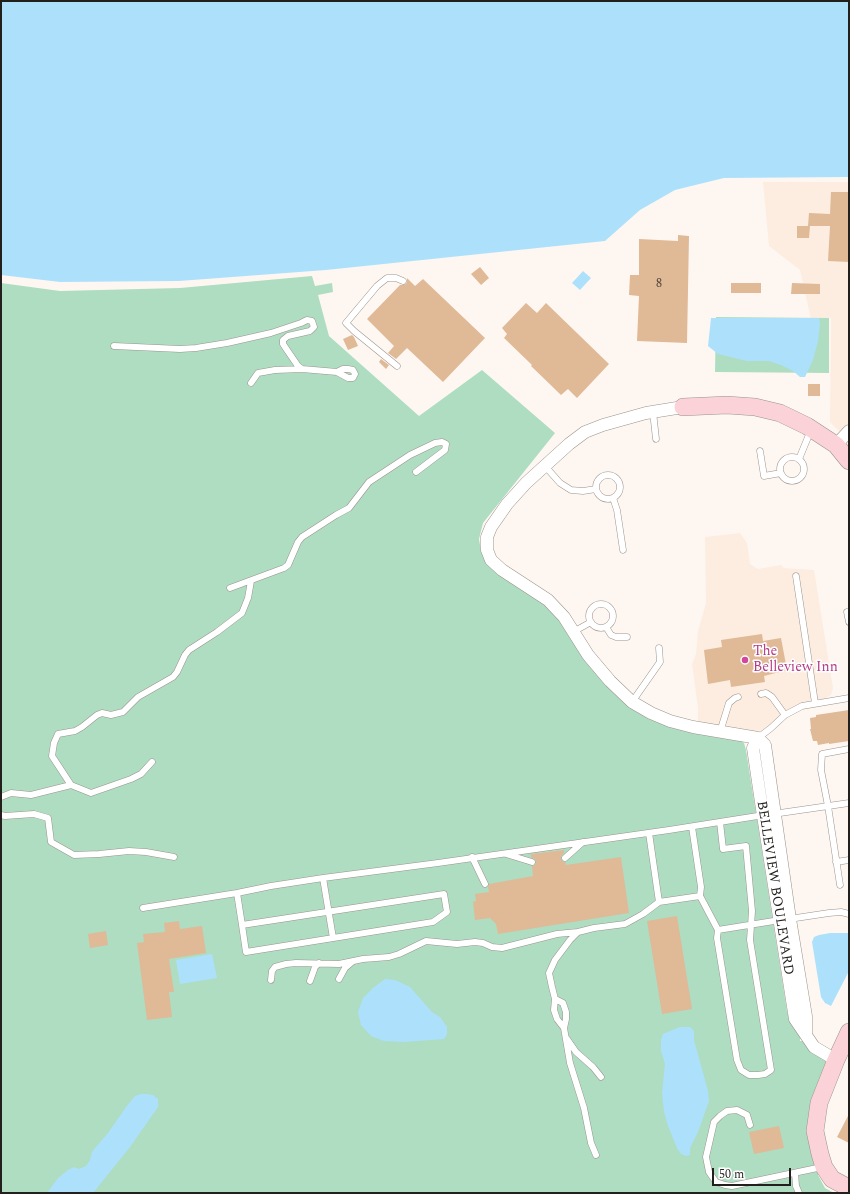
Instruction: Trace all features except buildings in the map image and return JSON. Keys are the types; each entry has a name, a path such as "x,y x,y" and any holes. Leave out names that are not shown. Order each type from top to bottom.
{"street":[{"path":"758,738 693,727 670,721 651,713 632,702 610,681 588,656 564,617 548,600 502,570 491,560 487,550 487,537 491,526 507,504 526,483 569,444 585,432 623,419 653,412 683,407 727,405 755,407 780,413 812,429 836,445 849,460"},
{"path":"836,445 849,431"},
{"name":"BELLEVIEW BOULEVARD","path":"758,738 753,748 768,815 784,919 795,1018 814,1047 836,1060"},
{"path":"849,1032 819,1103 815,1131 824,1167 832,1179 849,1188"}],"lane":[{"path":"397,366 354,332 346,323 377,286 387,278 396,278 403,281"},
{"path":"114,346 180,349 227,344 271,333 301,324 307,320 312,321 314,327 310,331 288,336 283,340 286,350 302,369"},
{"path":"250,383 258,374 275,370 286,371 302,369 337,372"},
{"path":"653,412 656,439"},
{"path":"798,459 812,429"},
{"path":"230,588 284,568 288,565 298,542 302,537 349,508 369,482 410,455 435,443 442,442 446,444 445,450 416,472"},
{"path":"760,451 764,476 781,473"},
{"path":"791,457 798,459 803,465 804,469 801,477 798,479 786,479 781,473 780,466 784,459 791,457"},
{"path":"545,466 560,483 571,490 583,491 596,489"},
{"path":"604,476 612,476 616,478 620,484 619,492 613,498 602,498 597,493 596,489 600,478 604,476"},
{"path":"613,498 617,510 623,550"},
{"path":"796,576 815,703"},
{"path":"152,762 141,774 131,780 91,793 71,785 52,756 54,743 58,734 74,731 82,727 96,715 102,713 111,715 123,712 138,697 173,677 189,650 217,632 242,613 248,598 250,581"},
{"path":"599,604 607,605 610,608 613,614 612,622 606,627 599,628 591,622 589,614 593,608 599,604"},
{"path":"847,612 849,622"},
{"path":"573,632 591,622"},
{"path":"606,627 612,635 616,637 627,637"},
{"path":"632,702 660,662 659,648"},
{"path":"761,694 766,693 772,697 785,715"},
{"path":"720,732 729,703 738,697"},
{"path":"758,738 785,715 802,706 849,698"},
{"path":"840,886 821,770 822,754 849,749"},
{"path":"1,797 11,793 31,795 71,785"},
{"path":"143,908 323,878 692,827 849,803"},
{"path":"1,815 34,814 48,818 51,842 74,854 99,854 129,851 146,852 174,857"},
{"path":"692,827 701,887 700,896 718,930 717,938 737,1060 741,1070 749,1075 765,1074 771,1070 750,940 752,910 746,846 723,849 720,822"},
{"path":"648,833 659,902"},
{"path":"565,858 584,842"},
{"path":"502,853 532,862"},
{"path":"472,858 485,884"},
{"path":"836,862 849,860"},
{"path":"323,878 333,938"},
{"path":"237,893 246,952 432,922 447,912 444,894 242,925"},
{"path":"271,980 272,971 276,967 296,963 339,964 363,959 389,957 399,954 426,941 457,944 475,942 502,948 557,934 624,924 638,917 659,902 700,896"},
{"path":"718,930 829,913 841,912 849,914"},
{"path":"564,1028 557,1019 554,1010 555,999 550,973 554,960 578,932"},
{"path":"339,979 345,968 352,962"},
{"path":"310,980 316,967 320,964"},
{"path":"555,999 562,1004 566,1012 564,1028 570,1063 589,1128 591,1143 596,1155"},
{"path":"566,1038 576,1052 593,1067 601,1077"},
{"path":"750,1125 746,1115 737,1110 727,1111 714,1122 706,1157 710,1172 716,1182 732,1186 824,1167"},
{"path":"795,1173 796,1186 799,1193"}],"shaded area":[{"path":"763,182 849,182 849,423 840,432 830,422 831,318 811,319 800,270 769,246"},
{"path":"740,533 747,543 750,564 758,569 781,565 784,568 814,570 833,688 831,695 822,700 804,705 774,728 761,733 759,730 754,732 698,723 698,708 692,664 696,654 698,631 706,603 705,537"}],"green space":[{"path":"312,276 315,286 332,283 333,292 318,295 329,336 419,416 482,370 555,433 483,523 479,539 481,551 546,604 635,709 738,738 744,743 787,1011 791,1024 800,1037 800,1041 803,1041 810,1051 828,1062 818,1175 825,1188 834,1193 1,1193 1,283 60,291 180,288"},
{"path":"716,317 829,318 829,373 715,372"}],"water":[{"path":"1,1 849,1 849,177 724,178 675,190 640,210 605,241 326,270 179,281 60,282 1,275"},
{"path":"583,271 591,278 580,290 572,283"},
{"path":"711,318 819,318 820,323 818,341 813,360 805,377 800,377 793,371 769,361 747,361 718,354 708,346"},
{"path":"830,933 849,933 849,971 831,1006 825,1003 821,997 812,942 814,937"},
{"path":"212,954 217,978 180,984 176,960"},
{"path":"385,979 395,980 410,987 432,1012 440,1017 447,1027 447,1034 444,1039 404,1042 384,1041 371,1036 361,1025 358,1012 363,998"},
{"path":"680,1027 690,1027 694,1031 694,1040 708,1091 709,1101 698,1132 690,1148 690,1155 686,1156 681,1154 677,1148 668,1126 664,1112 662,1093 665,1064 661,1051 661,1040 663,1034"},
{"path":"141,1094 153,1095 158,1099 158,1107 130,1147 93,1193 47,1193 58,1178 68,1170 74,1167 79,1169 86,1166 90,1160 92,1152 108,1133 126,1107 135,1096"}],"place":[{"name":"The Belleview Inn","path":"745,660"}]}
